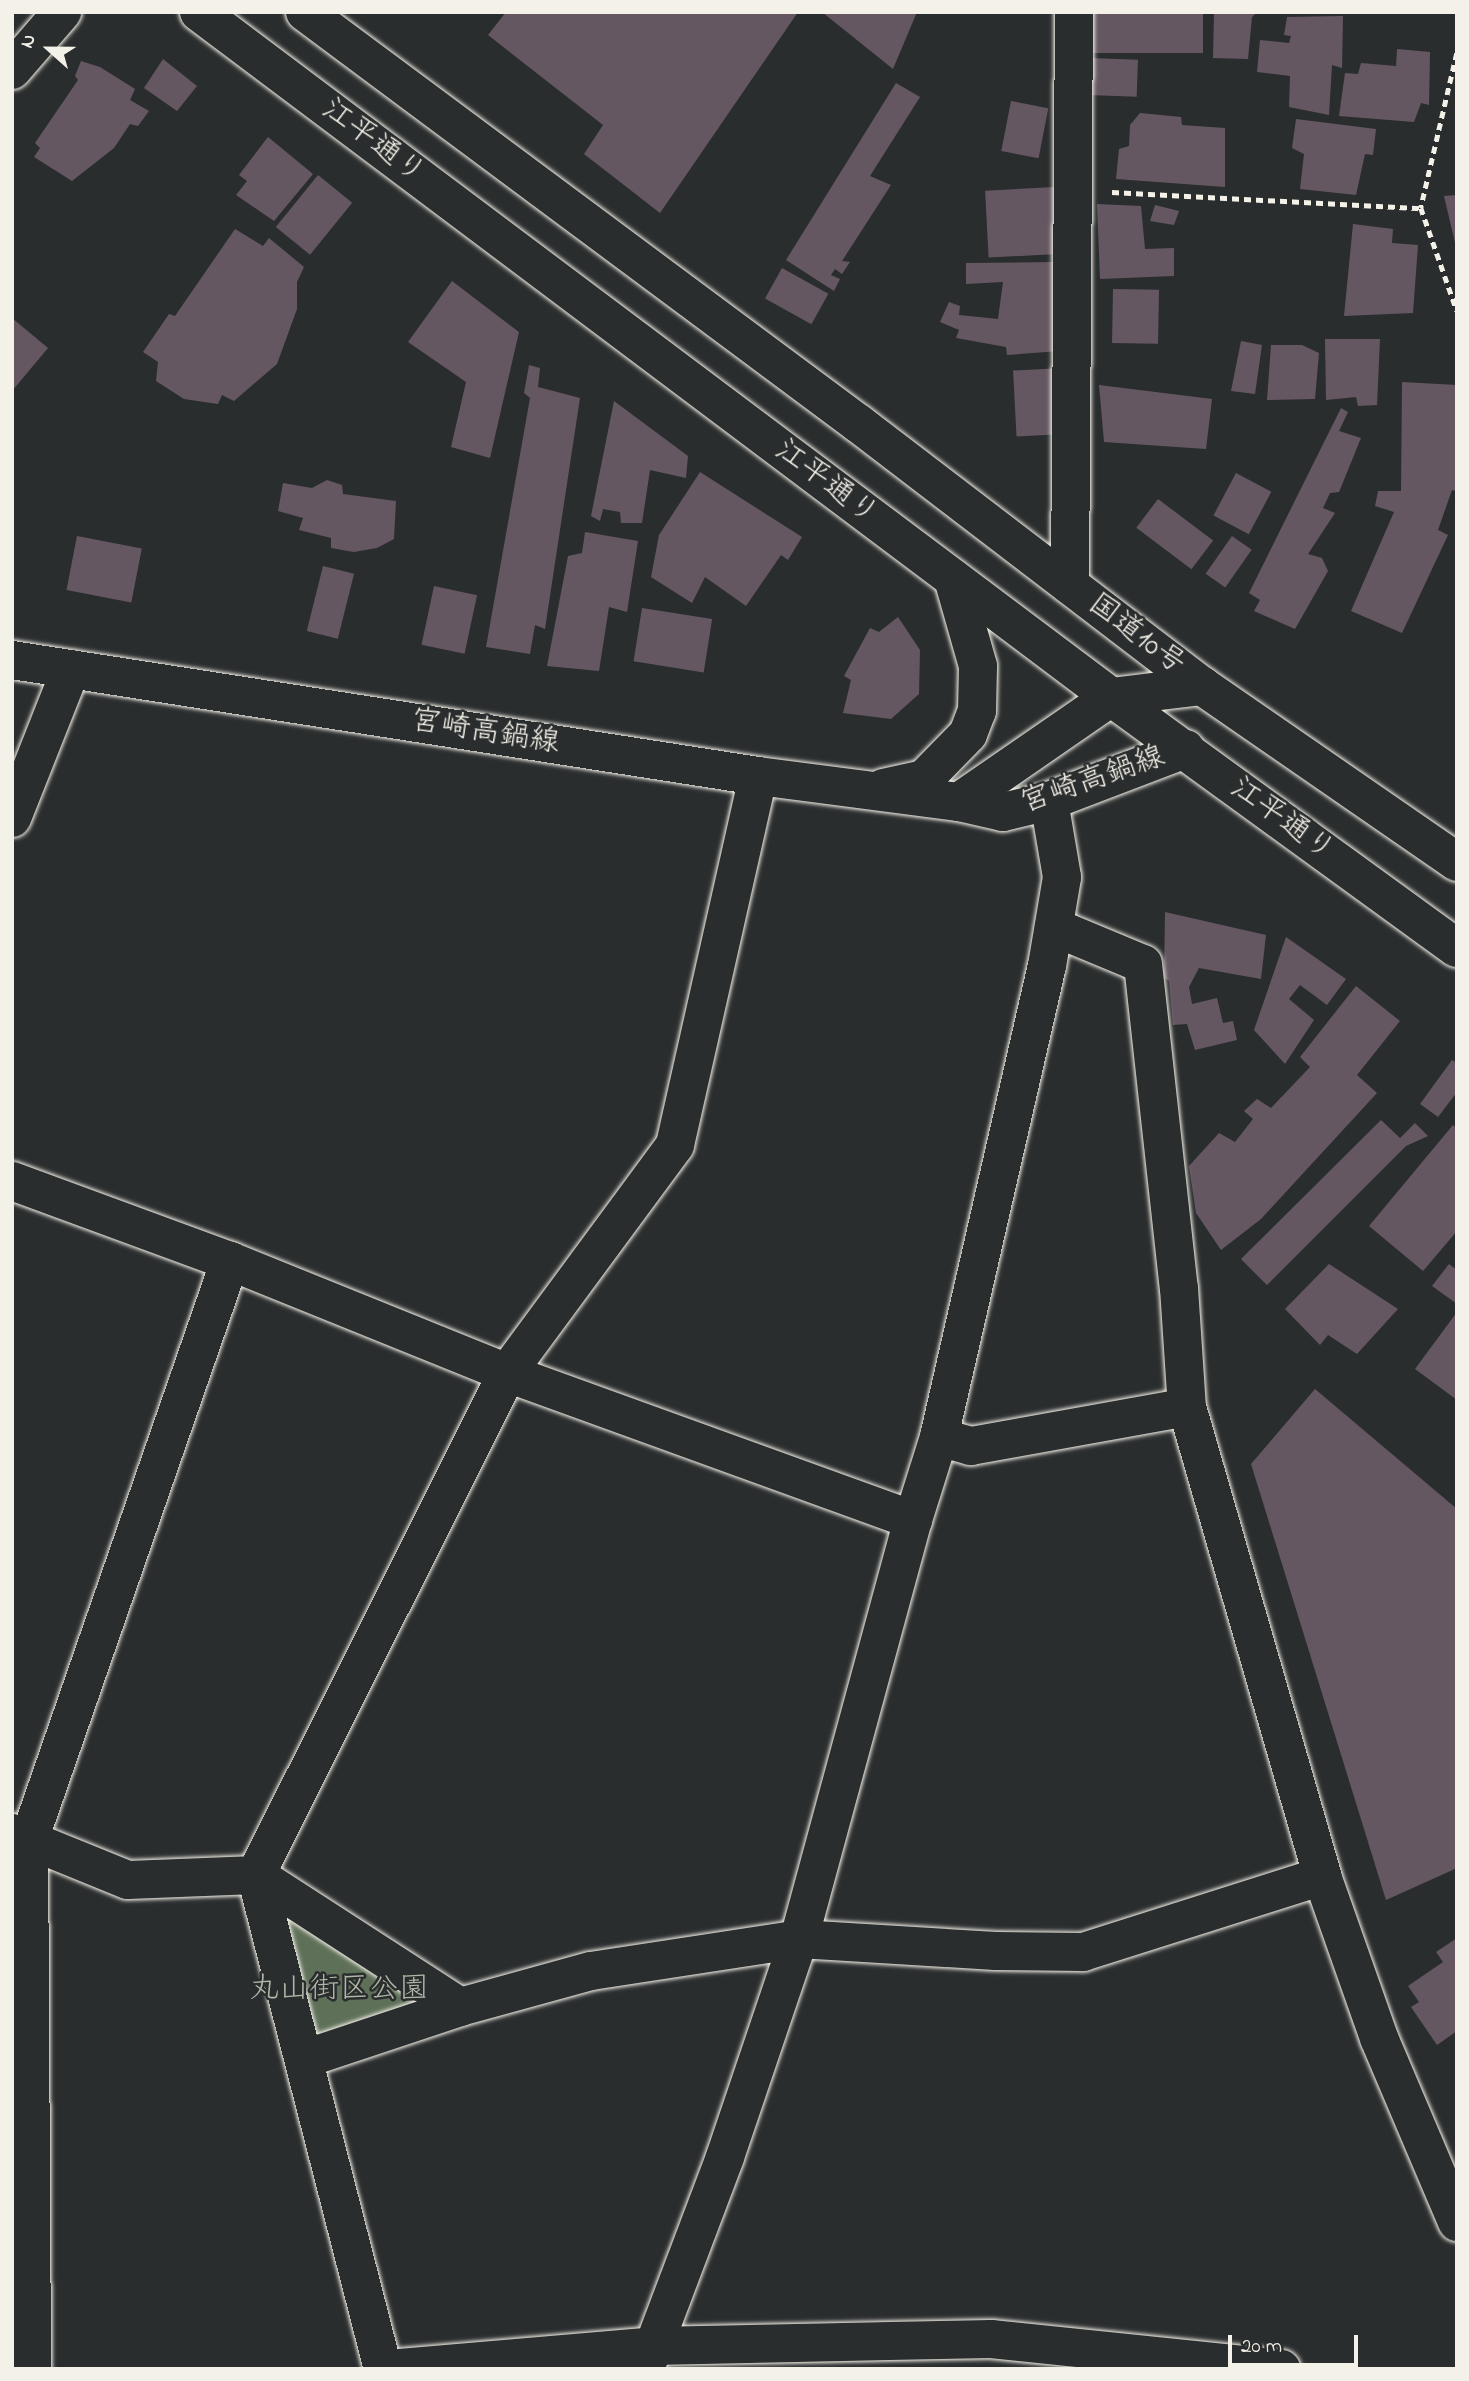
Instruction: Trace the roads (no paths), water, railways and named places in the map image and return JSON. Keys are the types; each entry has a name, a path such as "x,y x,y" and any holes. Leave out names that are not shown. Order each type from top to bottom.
{"main road":[{"path":"12,70 62,12"},
{"name":"江平通り","path":"199,12 1111,696 1457,948"},
{"path":"304,12 859,424 1070,585"},
{"path":"1070,585 1074,12"},
{"path":"871,790 924,779 968,734 977,711 978,666 953,578"},
{"name":"国道10号","path":"1070,585 1202,686"},
{"name":"宮崎高鍋線","path":"12,660 758,776 959,802 1003,812 1049,801 1185,748"},
{"path":"12,818 71,669"},
{"path":"1202,686 1457,862"},
{"name":"宮崎高鍋線","path":"959,802 1111,696 1202,686"},
{"path":"758,776 676,1145 507,1373 256,1875 385,2369 649,2357 992,2354 1281,2369"},
{"path":"649,2357 725,2157 799,1939 913,1520 939,1437 1054,927 1062,877 1049,801"},
{"path":"1054,927 1143,964 1179,1288 1187,1407 1322,1876 1379,2038 1457,2222"},
{"path":"12,1181 230,1261 507,1373 913,1520"},
{"path":"32,2369 21,1837 230,1261"},
{"path":"939,1437 971,1446 1187,1407"},
{"path":"21,1837 128,1880 256,1875 460,2007"},
{"path":"304,2059 460,2007 592,1971 799,1939 996,1951 1083,1952 1322,1876"}],"park label":[{"name":"丸山街区公園","path":"339,1990"}]}
